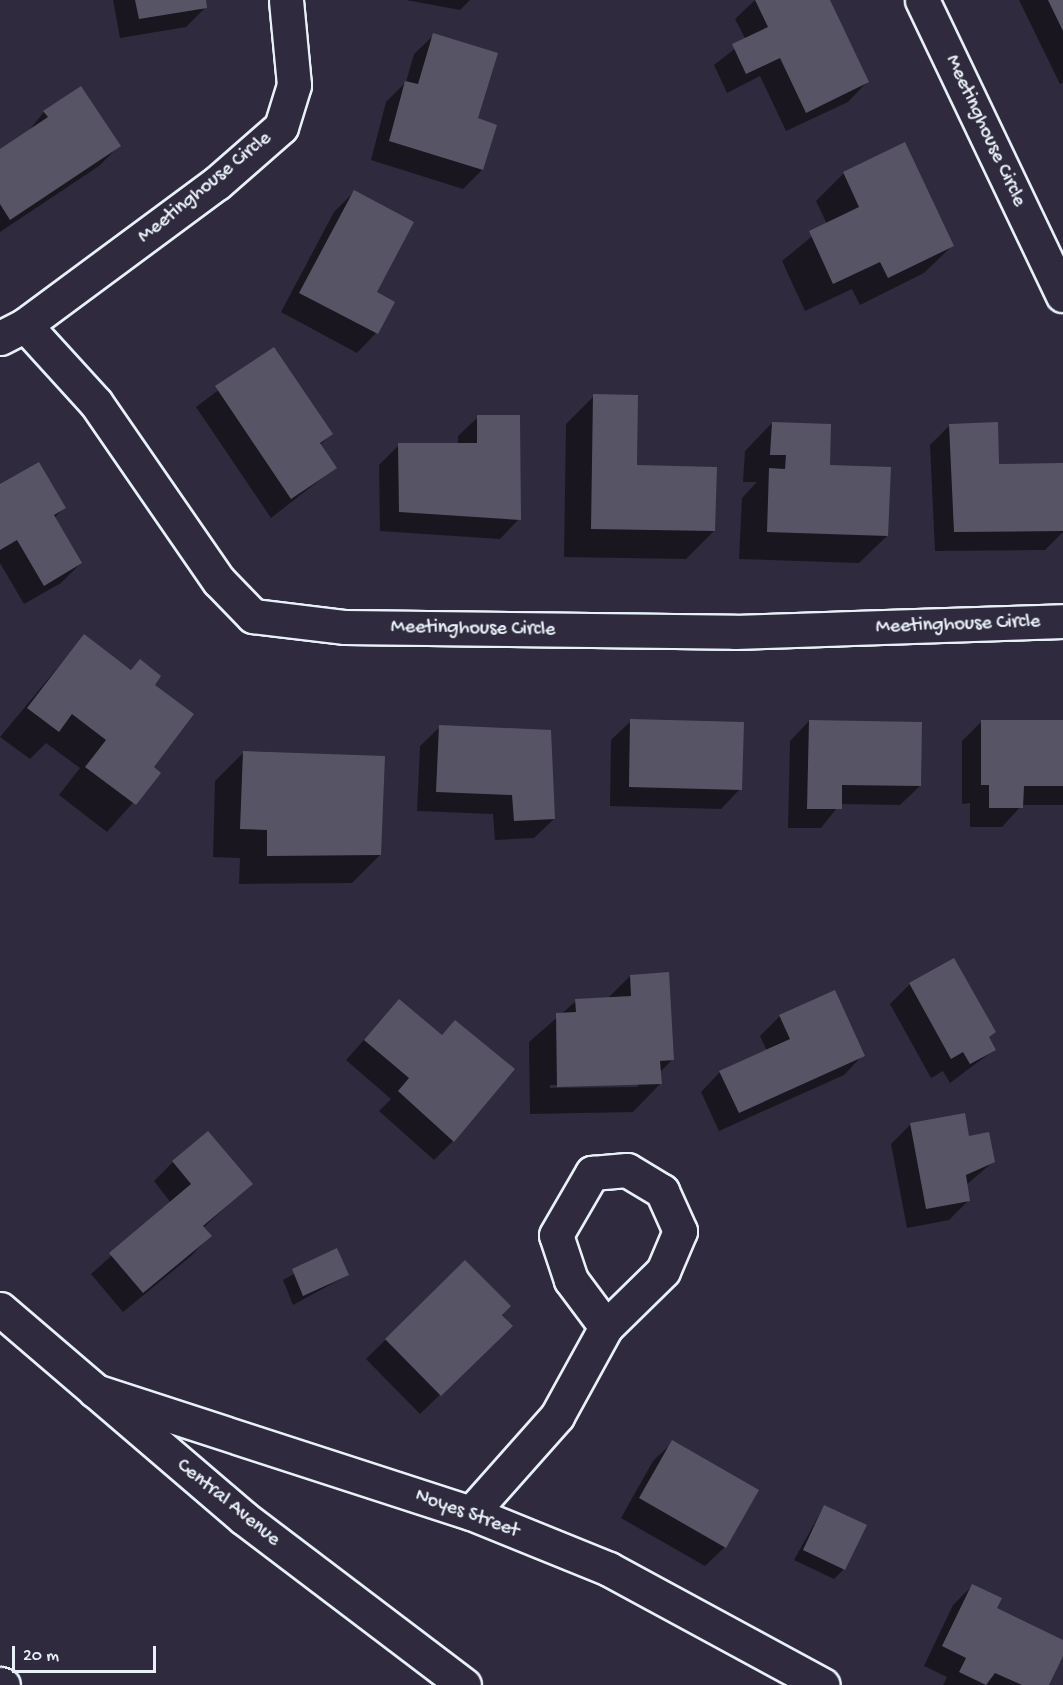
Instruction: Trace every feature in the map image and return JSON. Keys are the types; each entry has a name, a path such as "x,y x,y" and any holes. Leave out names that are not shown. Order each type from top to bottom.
{"street":[{"name":"Meetinghouse Circle","path":"286,0 294,85 281,127 217,183 13,332 96,403 219,581 253,615 345,627 735,632 1063,621"},
{"name":"Meetinghouse Circle","path":"922,0 1063,295"},
{"path":"471,1513 557,1416 606,1327 663,1270 680,1231 662,1191 627,1170 592,1173 556,1235 571,1280 606,1327"},
{"name":"Central Avenue","path":"0,1310 244,1518 464,1685"},
{"name":"Noyes Street","path":"92,1390 471,1513 609,1569 822,1685"}],"building":[{"path":"135,0 206,0 207,8 139,19"},
{"path":"755,0 830,0 869,82 806,113 780,58 746,74 732,44 768,27"},
{"path":"1048,0 1063,0 1063,31"},
{"path":"433,33 498,53 478,118 497,125 483,170 389,141 405,81 418,84"},
{"path":"81,86 121,146 10,220 0,204 0,149 48,117 43,111"},
{"path":"905,142 954,246 888,278 880,262 833,284 809,231 859,207 843,172"},
{"path":"354,190 414,222 377,292 395,302 378,334 299,293"},
{"path":"274,347 333,434 320,443 337,468 291,499 215,386"},
{"path":"593,394 638,395 637,465 717,467 715,531 591,529"},
{"path":"477,415 520,415 521,520 399,512 398,443 477,443"},
{"path":"772,422 831,424 830,465 891,467 888,536 767,532 769,468 785,469 786,455 770,455"},
{"path":"998,422 999,464 1063,463 1063,531 954,532 949,424"},
{"path":"39,462 66,508 54,515 82,563 44,586 17,540 0,550 0,484"},
{"path":"84,634 131,670 140,659 161,676 155,685 194,714 154,767 161,773 136,805 85,767 106,740 72,714 59,732 27,708"},
{"path":"630,719 744,722 742,790 629,787"},
{"path":"809,720 922,722 921,786 842,785 842,809 807,809"},
{"path":"981,720 1063,720 1063,786 1024,786 1023,808 989,808 989,785 981,785"},
{"path":"439,725 551,730 555,819 514,821 512,795 436,792"},
{"path":"243,751 385,756 381,855 267,856 267,830 240,829"},
{"path":"954,958 996,1032 989,1037 996,1050 970,1064 963,1052 951,1059 909,983"},
{"path":"669,972 674,1060 660,1061 662,1084 557,1087 556,1013 576,1012 575,999 631,996 630,975"},
{"path":"835,990 865,1056 739,1113 719,1071 790,1039 779,1015"},
{"path":"399,999 442,1035 455,1020 515,1069 454,1142 398,1091 409,1078 364,1040"},
{"path":"965,1113 969,1136 989,1132 995,1162 966,1175 970,1201 926,1209 910,1123"},
{"path":"208,1131 253,1184 203,1226 212,1236 143,1293 109,1253 191,1184 172,1161"},
{"path":"337,1248 349,1275 303,1296 292,1269"},
{"path":"465,1260 511,1306 502,1315 513,1326 441,1396 385,1339"},
{"path":"672,1440 759,1490 726,1548 639,1498"},
{"path":"824,1505 867,1525 845,1570 803,1550"},
{"path":"972,1584 1002,1598 997,1608 1063,1640 1063,1656 1049,1685 1022,1685 995,1673 986,1685 959,1672 966,1658 942,1646"}]}
